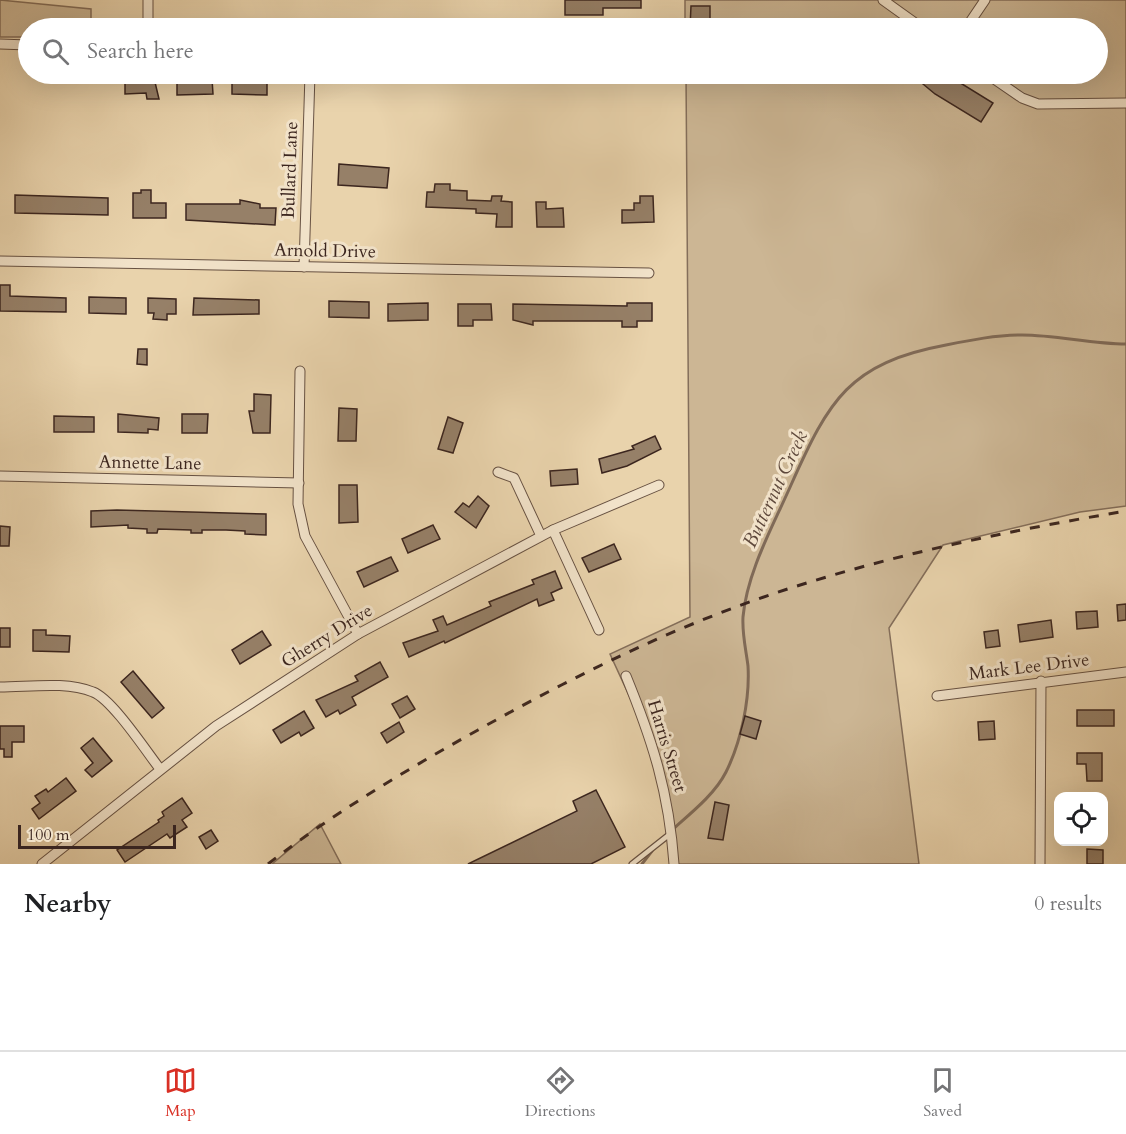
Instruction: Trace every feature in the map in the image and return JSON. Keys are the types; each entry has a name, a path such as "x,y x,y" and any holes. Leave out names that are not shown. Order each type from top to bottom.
{"street":[{"path":"148,0 148,18"},
{"path":"884,0 908,18"},
{"path":"973,18 985,0"},
{"path":"0,44 18,45"},
{"name":"Bullard Lane","path":"303,267 310,84"},
{"path":"1002,84 1022,98 1038,104 1126,103"},
{"name":"Arnold Drive","path":"0,261 649,273"},
{"path":"300,371 298,504 305,536 358,634"},
{"path":"498,472 514,478 541,536"},
{"name":"Annette Lane","path":"0,476 298,483"},
{"name":"Gherry Drive","path":"42,864 216,726 358,634 553,530 660,484"},
{"path":"553,530 599,630"},
{"name":"Mark Lee Drive","path":"937,696 1126,672"},
{"name":"Harris Street","path":"626,676 662,772 672,833 674,864"},
{"path":"1040,864 1041,681"},
{"path":"0,687 68,687 94,692 116,712 160,769"}],"lane":[{"path":"632,864 672,833"}],"shaded area":[{"path":"0,0 91,9 91,18 18,18 18,37 0,37"},
{"path":"685,0 1126,0 1126,506 1080,512 943,545 889,628 919,864 676,864 649,739 610,654 690,617 686,84 1108,84 1108,18 685,18"},
{"path":"320,824 341,864 272,864"}],"building":[{"path":"565,0 641,0 641,8 603,8 603,15 565,15"},
{"path":"691,6 710,6 710,18 690,18"},
{"path":"125,84 155,84 159,99 147,99 146,93 125,94"},
{"path":"177,84 212,84 213,94 177,95"},
{"path":"232,84 267,84 267,95 232,94"},
{"path":"923,84 962,84 993,103 981,122"},
{"path":"339,164 389,168 387,188 338,185"},
{"path":"435,184 450,184 450,190 467,191 467,200 491,201 492,196 502,196 501,201 512,202 512,227 496,227 497,214 476,213 476,209 426,207 427,192 434,192"},
{"path":"141,190 151,190 151,203 166,203 166,218 133,218 133,193 141,193"},
{"path":"15,195 108,198 108,215 15,213"},
{"path":"640,196 653,196 654,222 622,223 622,210 634,210 634,203 640,203"},
{"path":"240,200 260,204 260,208 276,208 275,225 186,220 186,204 240,204"},
{"path":"536,202 546,202 546,209 563,208 564,227 537,227"},
{"path":"0,285 10,285 10,296 66,298 66,312 0,311"},
{"path":"89,297 126,298 126,314 89,313"},
{"path":"148,298 176,299 176,314 167,314 167,320 153,319 154,313 148,313"},
{"path":"194,298 259,300 259,314 193,315"},
{"path":"329,301 369,302 369,318 329,317"},
{"path":"428,303 428,320 388,321 388,304"},
{"path":"627,303 652,303 652,321 637,321 637,327 622,327 622,321 533,321 533,325 513,320 513,304 627,306"},
{"path":"458,304 491,304 492,320 473,320 473,326 458,326"},
{"path":"138,349 147,349 147,365 137,364"},
{"path":"254,394 271,395 270,433 253,433 249,411 254,411"},
{"path":"339,408 357,409 356,441 338,441"},
{"path":"118,414 159,418 158,430 148,429 148,433 118,432"},
{"path":"182,414 208,414 207,433 182,433"},
{"path":"54,416 94,417 94,432 54,432"},
{"path":"448,417 463,423 453,453 438,449"},
{"path":"655,436 661,449 627,466 602,473 599,459 634,449 632,446"},
{"path":"577,469 578,484 551,486 550,471"},
{"path":"339,485 357,485 358,522 339,523"},
{"path":"478,496 489,506 476,528 455,512 463,503 469,507"},
{"path":"91,511 266,514 266,535 226,530 202,530 202,533 191,533 191,530 158,529 157,533 147,533 147,529 128,528 128,525 91,527"},
{"path":"433,525 440,539 408,553 402,539"},
{"path":"0,526 10,527 9,546 0,546"},
{"path":"614,544 621,559 589,572 582,558"},
{"path":"391,557 398,571 364,587 357,572"},
{"path":"555,571 562,588 551,593 554,600 539,606 537,599 445,643 444,641 409,657 403,643 438,631 433,620 443,616 447,625 491,606 489,602 534,584 532,580"},
{"path":"1126,604 1126,620 1118,621 1117,605"},
{"path":"1097,611 1098,627 1077,629 1076,612"},
{"path":"1051,620 1053,637 1020,642 1018,625"},
{"path":"0,628 10,628 10,647 0,647"},
{"path":"33,630 46,630 46,635 70,636 69,652 33,651"},
{"path":"998,630 1000,646 986,648 984,632"},
{"path":"262,631 271,645 240,664 232,650"},
{"path":"380,662 388,677 352,697 356,705 340,714 338,710 326,717 316,700 358,681 355,676"},
{"path":"133,671 164,708 152,718 121,682"},
{"path":"407,696 415,709 400,718 392,704"},
{"path":"1077,710 1114,710 1114,726 1077,726"},
{"path":"304,711 314,728 301,736 299,732 281,743 273,730"},
{"path":"745,716 761,721 756,739 740,734"},
{"path":"994,721 995,739 979,740 978,722"},
{"path":"399,722 404,732 387,743 381,733"},
{"path":"0,726 24,726 24,742 12,742 12,757 4,757 4,749 0,749"},
{"path":"93,738 112,761 92,777 85,770 93,763 81,748"},
{"path":"1077,753 1102,753 1102,781 1087,781 1086,764 1077,764"},
{"path":"66,778 76,791 39,819 32,809 40,803 35,796 46,789 48,792"},
{"path":"596,790 625,847 591,864 468,864 577,811 573,801"},
{"path":"182,798 192,813 182,820 187,827 170,838 167,834 125,862 117,850 159,822 158,820 164,816 162,812"},
{"path":"715,802 729,805 723,840 708,838"},
{"path":"211,830 218,841 206,849 199,837"},
{"path":"1087,849 1103,850 1103,864 1087,864"}],"waterway":[{"name":"Butternut Creek","path":"673,829 716,788 736,748 748,693 743,617 745,600 755,566 805,455 831,408 846,390 864,375 886,363 913,353 974,340 1022,335 1126,344"},
{"name":"Butternut Creek","path":"642,864 652,851"}],"railway":[{"path":"268,864 344,810 512,711 579,676 719,613 800,585 892,559 985,537 1126,511"}]}
